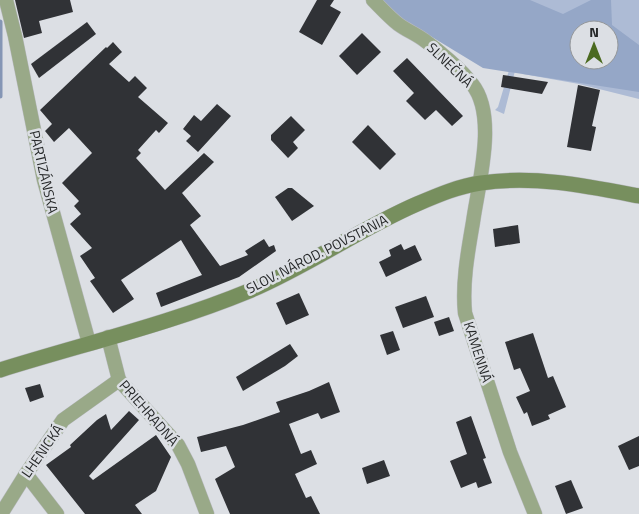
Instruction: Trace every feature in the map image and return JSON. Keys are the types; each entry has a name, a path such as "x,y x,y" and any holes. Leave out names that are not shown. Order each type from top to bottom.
{"street":[{"name":"PARTIZÁNSKA","path":"6,0 44,180 89,342"},
{"name":"SLNEČNÁ","path":"373,0 398,24 425,40 473,84 485,118 481,183"},
{"name":"SLOV. NÁROD. POVSTANIA","path":"0,370 181,316 251,290 362,231 442,193 481,183 503,180 550,182 639,196"},
{"name":"KAMENNÁ","path":"481,183 467,261 463,297 465,313 510,452 535,514"},
{"name":"PRIEHRADNÁ","path":"108,337 118,380 178,445 188,464 207,514"},
{"name":"LHENICKÁ","path":"1,514 26,474 64,420 118,380"},
{"path":"26,474 57,514"}],"shaded area":[{"path":"371,0 530,0 563,14 591,0 611,0 612,20 569,20 569,70 619,70 619,30 639,45 639,92 483,68"},
{"path":"530,0 639,0 639,99 579,84 523,74 516,67 504,114 495,110 498,107"}],"building":[{"path":"15,0 70,0 73,12 39,21 42,33 24,38"},
{"path":"317,0 334,0 330,6 341,12 322,45 299,32"},
{"path":"87,22 96,34 39,78 31,64"},
{"path":"362,33 381,52 357,75 339,56"},
{"path":"113,42 122,52 109,64 129,82 135,76 147,88 138,97 168,123 159,133 156,130 138,150 141,153 136,158 165,190 204,153 214,162 182,193 201,216 190,225 220,266 248,255 245,251 264,239 269,247 274,245 276,251 239,277 161,307 156,293 202,275 181,240 121,280 134,299 113,313 90,281 95,278 80,256 92,248 70,224 81,214 74,206 79,201 62,183 92,153 69,128 54,142 45,131 52,124 40,110"},
{"path":"407,58 463,116 452,126 436,110 425,120 406,101 414,93 393,71"},
{"path":"503,75 548,82 542,94 501,87"},
{"path":"578,85 600,90 592,126 596,127 591,151 567,147"},
{"path":"217,104 231,116 198,152 186,141 191,136 183,129 194,115 201,121"},
{"path":"291,116 305,130 293,142 298,148 288,158 271,140 271,135"},
{"path":"368,125 396,154 380,170 352,142"},
{"path":"288,188 292,188 314,206 292,221 275,197"},
{"path":"518,225 520,243 495,247 493,229"},
{"path":"401,244 404,250 415,245 422,260 386,277 379,262 391,256 389,250"},
{"path":"299,293 309,315 286,325 276,303"},
{"path":"426,296 434,317 403,328 395,307"},
{"path":"449,317 454,331 439,336 434,322"},
{"path":"393,331 400,350 387,355 380,335"},
{"path":"533,333 548,378 553,376 566,407 548,415 550,419 532,426 527,412 524,414 516,397 530,391 520,368 514,370 505,342"},
{"path":"290,344 298,356 243,391 236,377"},
{"path":"329,382 340,412 321,419 318,413 289,424 301,454 311,450 317,464 295,474 306,498 311,496 320,514 230,514 215,479 235,467 226,446 201,452 197,437 243,425 280,412 276,402"},
{"path":"40,384 44,397 30,402 25,388"},
{"path":"129,411 139,420 89,476 93,480 156,435 171,457 156,491 135,505 142,514 85,514 46,465 71,447 70,445 106,414 111,430"},
{"path":"471,416 486,458 483,459 492,483 478,488 476,482 461,488 450,461 467,454 456,422"},
{"path":"639,436 639,466 629,470 618,446"},
{"path":"384,460 390,476 367,484 362,468"},
{"path":"571,480 583,508 566,514 555,486"}],"waterway":[{"path":"0,22 0,96"}]}
